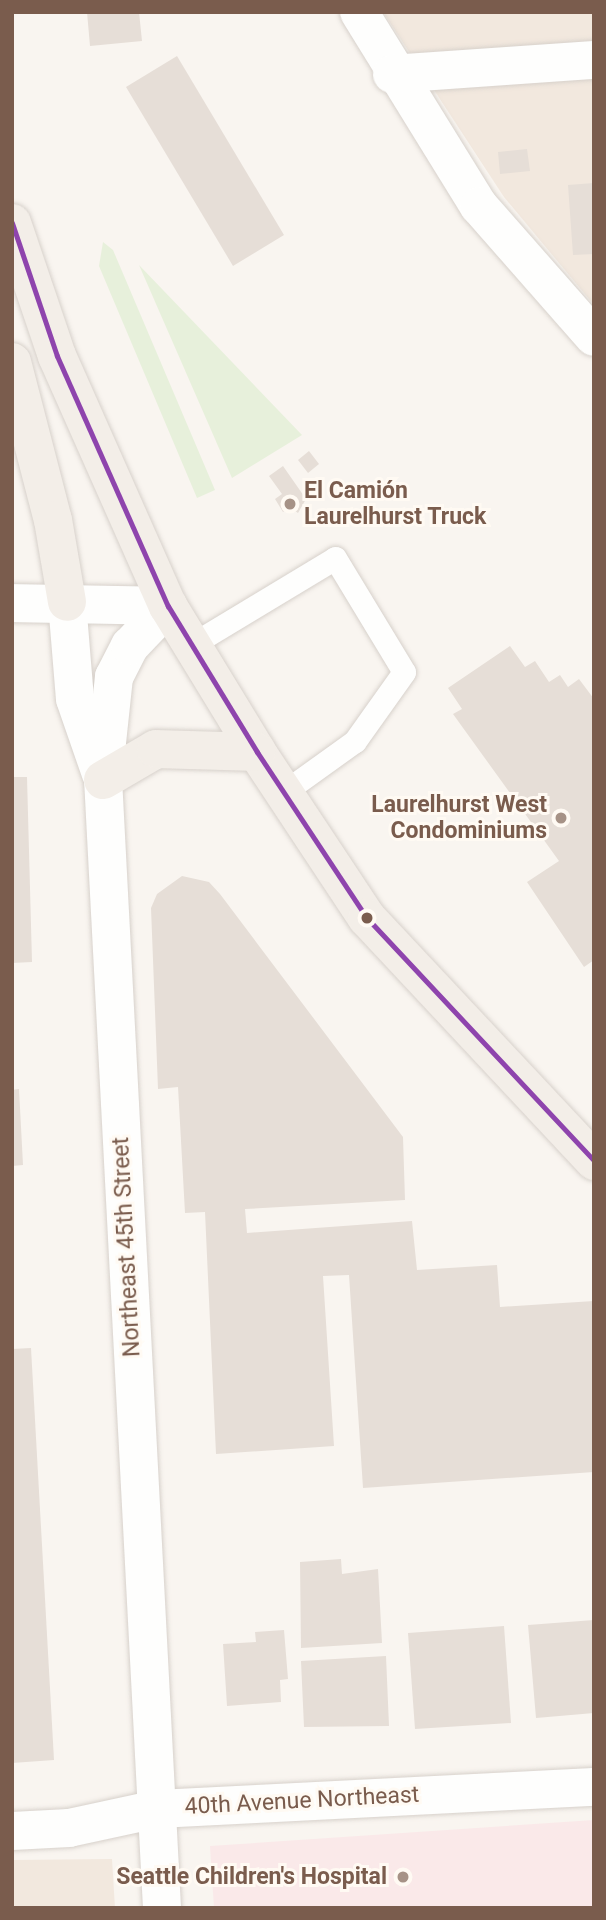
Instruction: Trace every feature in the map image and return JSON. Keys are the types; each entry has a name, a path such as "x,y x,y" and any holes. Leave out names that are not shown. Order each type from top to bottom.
{"main road":[{"path":"13,235 57,355 168,606 257,752 367,918 594,1161"},
{"path":"12,362 53,520 67,602"},
{"path":"103,780 156,749 257,752"}],"street":[{"path":"359,12 392,74 479,206 594,337"},
{"path":"392,74 594,60"},
{"path":"67,602 75,699 103,780"},
{"path":"12,603 168,606"},
{"name":"Northeast 45th Street","path":"162,1908 103,780 114,677 130,646 168,606"},
{"name":"40th Avenue Northeast","path":"12,1831 69,1828 157,1810 594,1787"}],"lane":[{"path":"191,645 335,558 404,672 355,741 284,792"}],"shaded area":[{"path":"383,12 594,12 594,305 504,197"},
{"name":"Seattle Children's Hospital","path":"594,1820 594,1908 214,1908 210,1846"},
{"path":"112,1859 115,1908 12,1908 12,1860"}],"green space":[{"path":"103,242 113,250 215,490 197,498 99,266"},
{"path":"139,265 302,435 232,478"}],"building":[{"path":"87,12 139,12 142,41 90,46"},
{"path":"177,56 284,235 233,266 126,87"},
{"path":"527,149 530,171 500,174 498,152"},
{"path":"594,183 594,254 573,255 568,185"},
{"path":"309,451 319,464 308,473 298,460"},
{"path":"283,466 306,499 298,513 290,507 283,512 275,499 282,494 269,476"},
{"name":"Laurelhurst West Condominiums","path":"510,646 525,667 535,661 549,682 560,675 568,687 579,679 594,699 594,960 584,967 527,882 559,861 453,714 462,709 448,688"},
{"path":"12,777 27,777 32,962 12,963"},
{"path":"182,876 209,882 220,894 403,1137 405,1200 245,1209 247,1233 412,1221 417,1270 497,1265 500,1307 594,1301 594,1472 363,1488 349,1275 323,1276 334,1446 216,1454 205,1212 185,1213 178,1087 158,1089 151,908 157,894"},
{"path":"19,1089 23,1165 12,1166 12,1090"},
{"path":"31,1348 54,1760 12,1763 12,1349"},
{"path":"341,1559 342,1574 378,1569 382,1643 301,1648 300,1562"},
{"path":"594,1620 594,1713 536,1718 528,1625"},
{"path":"504,1626 511,1723 415,1729 408,1633"},
{"path":"284,1630 288,1679 280,1680 281,1702 227,1706 223,1644 256,1642 255,1632"},
{"path":"386,1656 389,1726 304,1727 301,1661"}],"transit line":[{"path":"12,223 57,356 168,606 257,752 367,918 594,1161"}],"place":[{"name":"El Camión Laurelhurst Truck","path":"290,504"},
{"name":"Laurelhurst West Condominiums","path":"561,818"},
{"name":"Seattle Children's Hospital","path":"403,1877"}]}
